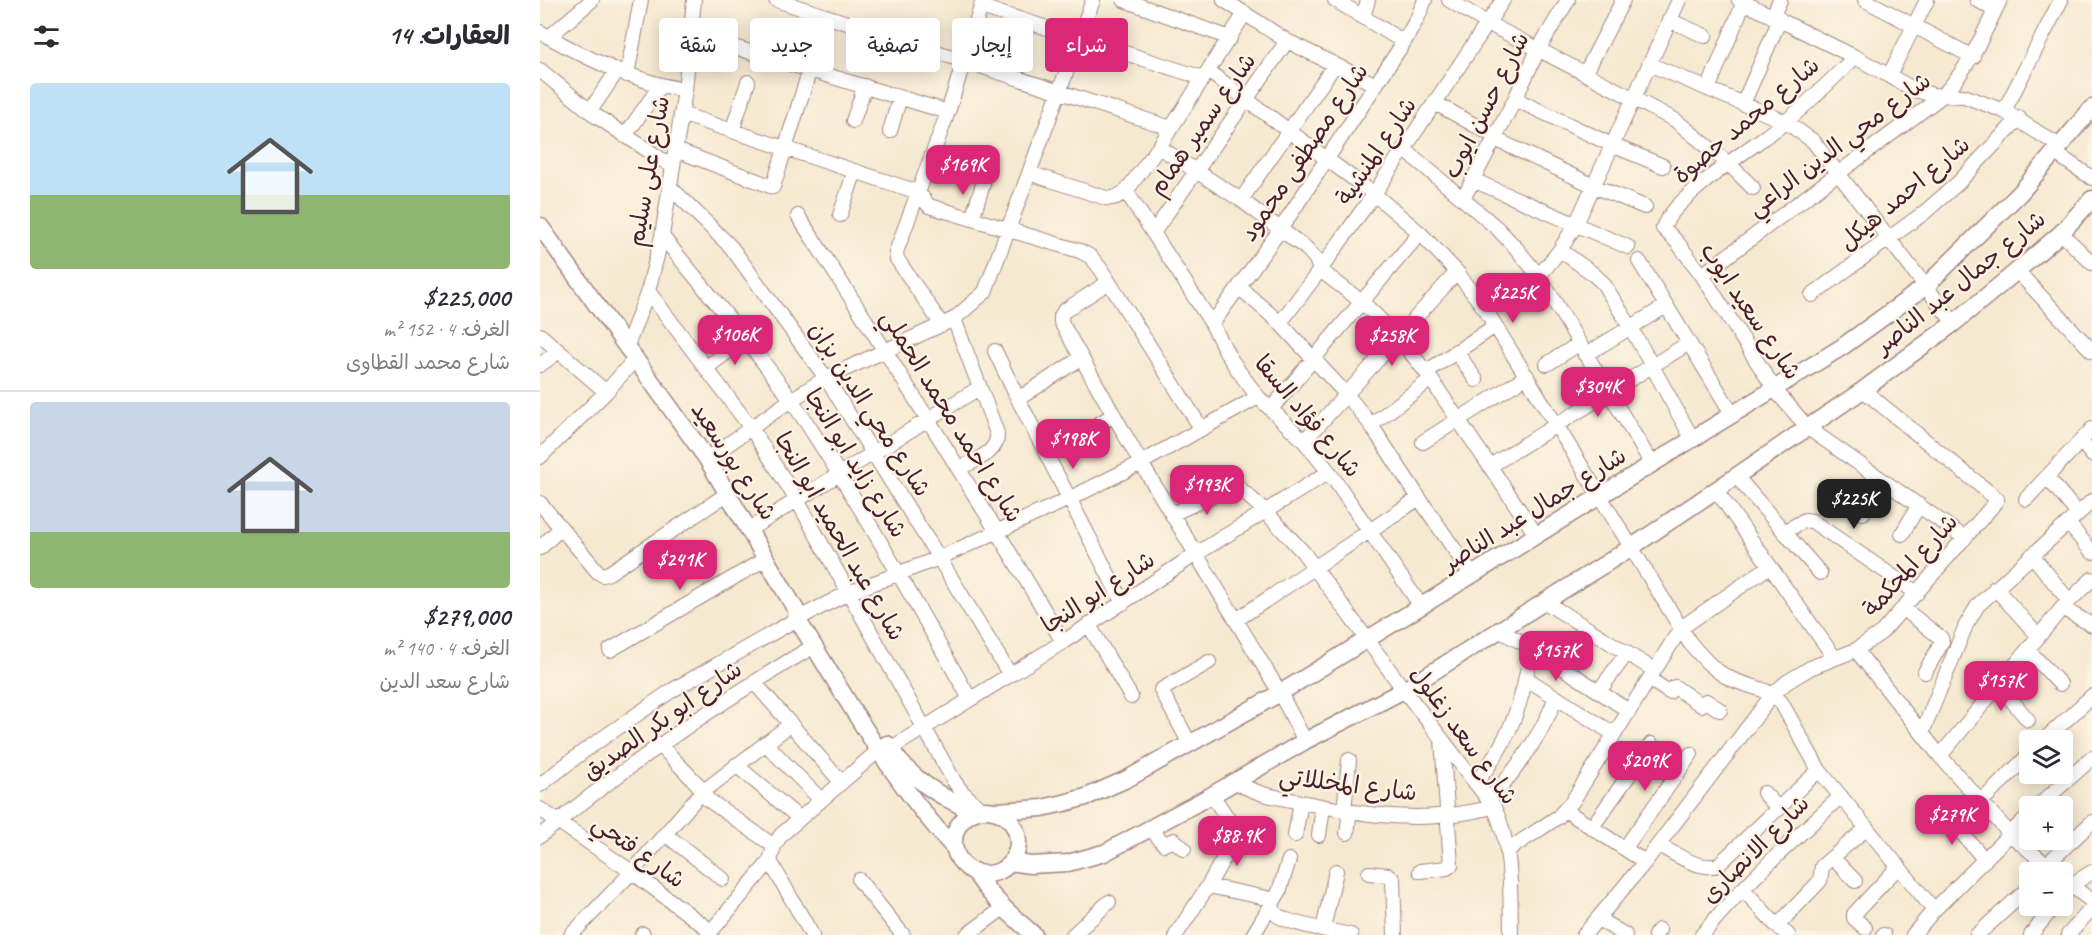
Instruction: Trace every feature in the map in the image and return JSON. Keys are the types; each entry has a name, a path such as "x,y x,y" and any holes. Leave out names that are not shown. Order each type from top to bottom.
{"street":[{"path":"592,0 545,35 587,58 622,73 660,86 685,90"},
{"path":"590,111 622,73 641,0"},
{"name":"شارع على سليم","path":"692,18 694,0"},
{"path":"776,0 952,57"},
{"path":"1087,18 1094,0"},
{"path":"1124,0 1230,38"},
{"path":"1224,0 1287,41 1376,86"},
{"path":"1335,0 1404,42"},
{"path":"1363,17 1368,0"},
{"name":"شارع مصطفى محمود","path":"1212,324 1281,230 1376,86 1418,19 1425,0"},
{"path":"1449,0 1487,23 1675,120 1729,164 1752,188"},
{"name":"شارع المنشية","path":"1280,324 1374,194 1503,0"},
{"name":"شارع حسن ايوب","path":"1463,199 1538,50 1568,0"},
{"path":"1585,74 1623,0"},
{"path":"1539,276 1560,250 1576,224 1679,0"},
{"path":"1743,104 1777,17 1780,0"},
{"path":"1865,0 1972,57"},
{"path":"1889,76 1927,0"},
{"path":"1977,0 1997,5"},
{"path":"2004,111 2061,0"},
{"path":"1708,89 1742,1 1923,93 1964,96 2019,118 2092,178"},
{"path":"977,18 982,3 1045,26"},
{"name":"شارع محي الدين الراعي","path":"1702,275 1942,96 1957,81 1972,57 1997,5"},
{"path":"1029,173 1106,198 1113,199 1126,191 1159,147 1245,13"},
{"path":"1669,21 1705,36"},
{"name":"شارع سمير همام","path":"1153,233 1287,41"},
{"path":"1128,52 1205,75 1246,99 1374,194 1420,233 1457,272 1485,309 1696,651 1716,670 1730,678 1773,694 1789,714 1819,770 1934,910"},
{"name":"شارع محمد حصوة","path":"1668,219 1692,192 1786,122 1855,57"},
{"path":"1649,64 1786,122 1813,141 1954,323"},
{"path":"1241,200 1334,66"},
{"path":"540,70 590,111 673,167"},
{"name":"شارع على سليم","path":"631,352 662,236 687,72"},
{"path":"676,150 773,188 809,72"},
{"path":"819,72 948,112"},
{"path":"960,468 996,446 997,433 948,322 896,256 961,72"},
{"path":"997,72 1171,128"},
{"path":"706,459 826,378 948,322 985,292 1066,72"},
{"path":"732,130 748,82"},
{"path":"625,136 660,86"},
{"path":"853,121 865,87"},
{"path":"890,131 900,97"},
{"path":"1515,99 1612,145 1663,166"},
{"path":"1436,103 1495,138 1594,186 1645,207"},
{"name":"شارع جمال عبد الناصر","path":"984,811 1042,808 1086,797 1127,779 1280,693 1775,390 1842,347 1926,286 1987,227 2058,150 2092,108"},
{"path":"681,114 918,192 929,206 1080,251 1091,257 1201,428"},
{"name":"شارع احمد هيكل","path":"1812,295 1890,238 1958,183 2019,118"},
{"path":"1159,147 1241,200 1312,254 1320,270 1362,302 1398,338 1428,375 1537,536"},
{"path":"1404,149 1516,248 1539,276 1652,464"},
{"path":"840,214 855,171"},
{"path":"1473,180 1628,247"},
{"path":"972,219 983,184"},
{"name":"شارع محي الدين بزان","path":"669,186 730,247 826,378 1010,675"},
{"name":"شارع فؤاد السقا","path":"1126,191 1212,324 1228,355 1258,397 1304,441 1329,472 1421,606"},
{"name":"شارع جمال عبد الناصر","path":"1011,862 1049,865 1086,860 1104,853 1151,829 1305,741 1404,690 1632,547 1863,390 1954,323 2017,271 2061,233 2092,199"},
{"name":"شارع احمد محمد الحملي","path":"798,216 960,468 1063,642"},
{"name":"شارع سعيد ايوب","path":"1668,219 1663,228 1677,242 1702,275 1775,390 1808,428 1965,538"},
{"name":"شارع بورسعيد","path":"541,229 706,459 916,805 955,849"},
{"path":"1271,409 1420,233"},
{"path":"2061,233 2092,263"},
{"name":"شارع زايد ابو النجا","path":"662,236 791,400 839,474 970,699"},
{"path":"1560,250 1592,273 1603,284 1693,440"},
{"path":"1639,261 1733,415"},
{"path":"2017,271 2092,351"},
{"path":"1304,441 1457,272"},
{"path":"1109,282 1064,311 1061,322 1141,462 1280,693 1305,741"},
{"path":"1239,287 1280,324 1346,394 1371,425 1472,575"},
{"name":"شارع عبد الحميد ابو النجا","path":"648,291 751,428 797,500 954,781 962,792 984,811"},
{"path":"1547,364 1630,328 1666,306"},
{"path":"1371,425 1456,351 1495,326"},
{"path":"540,335 606,392"},
{"path":"706,367 745,339"},
{"path":"1490,466 1689,343"},
{"path":"540,365 559,351"},
{"path":"995,351 1123,603"},
{"path":"1456,351 1476,380"},
{"path":"540,457 606,392 631,352"},
{"path":"1018,399 1081,358"},
{"path":"1423,442 1527,376"},
{"path":"750,529 979,388"},
{"name":"شارع المحكمة","path":"1584,935 1645,862 1773,694 1787,681 1834,657 1856,650 1882,632 1997,500 1863,390"},
{"name":"شارع ابو بكر الصديق","path":"540,784 671,691 799,615 848,593 939,558 1071,498 1258,397"},
{"path":"1079,435 1114,415"},
{"path":"2026,499 2092,429"},
{"path":"2081,441 2092,455"},
{"name":"شارع ابو النجا","path":"774,846 781,835 799,818 884,749 924,728 1010,675 1196,554 1329,472"},
{"path":"1736,476 1820,573"},
{"path":"2047,477 2092,552"},
{"path":"1863,513 1885,482"},
{"name":"شارع سعد زغلول","path":"1172,514 1231,487 1238,487 1265,511 1315,567 1404,690 1492,803 1503,826 1508,850 1511,935"},
{"path":"1716,490 1834,657"},
{"path":"540,503 598,572 607,574 727,494"},
{"path":"1236,620 1419,498"},
{"path":"1922,733 1966,625 1978,605 2092,501"},
{"path":"1902,534 1919,506"},
{"path":"1784,532 1805,520 1812,521 1917,593"},
{"path":"540,548 561,528"},
{"path":"2032,555 2066,604 2092,625"},
{"path":"610,650 767,558"},
{"path":"1508,850 1565,810 1681,628 1770,566"},
{"path":"1940,756 2066,604 2092,579"},
{"path":"1995,588 2033,630"},
{"path":"1545,602 1627,653 1669,692 1675,687 1701,705 1707,702 1720,710"},
{"path":"1904,609 1942,640 1924,672"},
{"name":"شارع بورسعيد","path":"799,615 814,646 884,749 934,792 984,811"},
{"path":"1089,625 1131,697"},
{"path":"1498,630 1531,647 1629,711"},
{"name":"شارع ابو بكر الصديق","path":"540,836 661,746 754,681 814,646"},
{"path":"1476,783 1508,735 1516,717 1527,679 1531,647"},
{"path":"1856,650 1940,756 2011,835 2040,862"},
{"path":"2028,650 2060,684"},
{"path":"1599,692 1627,653"},
{"path":"1190,744 1161,690 1209,662"},
{"path":"1527,679 1614,734"},
{"path":"754,681 841,782"},
{"path":"1998,684 2028,720"},
{"path":"2055,730 2092,696"},
{"path":"1492,803 1528,753 1544,726 1556,698"},
{"path":"571,935 632,872 702,792 791,724"},
{"path":"1420,871 1447,868 1451,865 1442,740"},
{"path":"765,743 820,800"},
{"path":"1592,827 1651,744"},
{"path":"661,746 702,792 774,846 770,861 709,933"},
{"path":"1624,848 1691,754"},
{"path":"1347,833 1349,760"},
{"path":"2050,796 2091,763"},
{"path":"1982,801 2019,764"},
{"path":"736,765 799,818"},
{"path":"1658,845 1700,865 1712,867 1724,862 1819,770"},
{"name":"شارع المخللاتي","path":"1235,781 1260,795 1347,811 1413,817 1448,815 1492,803"},
{"path":"1764,793 1779,809"},
{"path":"1182,933 1236,834 1212,795"},
{"name":"شارع الانصارى","path":"1702,935 1743,889 1841,796"},
{"path":"1295,835 1301,802"},
{"path":"1319,835 1323,807"},
{"name":"شارع فتحي","path":"540,809 632,872 709,933"},
{"path":"1565,810 1645,862"},
{"path":"984,811 1010,820 1017,833 1018,848 1011,862 998,872 981,874 963,864 954,842 958,827 968,815 984,811"},
{"path":"1943,811 1985,860"},
{"path":"2056,862 2092,822"},
{"path":"1913,935 1934,910 2011,835 2013,829 2019,824"},
{"path":"1777,926 1820,881 1822,866 1867,828"},
{"path":"1151,829 1164,844 1174,840 1184,849"},
{"path":"664,834 723,879"},
{"path":"1833,858 1855,881"},
{"path":"1253,935 1272,905 1285,878 1289,860"},
{"path":"770,861 813,935"},
{"path":"1865,928 1854,918 1854,914 1899,866"},
{"path":"974,871 1002,909 1034,935"},
{"path":"1323,929 1336,871"},
{"path":"2073,883 2092,872"},
{"path":"1369,873 1389,875 1393,879 1395,935"},
{"path":"859,880 903,935"},
{"path":"1208,886 1267,898 1271,900 1278,916 1303,930 1323,929 1350,935"},
{"path":"1743,889 1788,935"},
{"path":"2073,891 2092,901"},
{"path":"1977,935 2019,897"},
{"path":"1073,935 1109,902"},
{"path":"2068,935 2092,908"},
{"path":"967,935 1002,909"},
{"path":"2031,935 2047,916"},
{"path":"1598,918 1624,935"}]}
